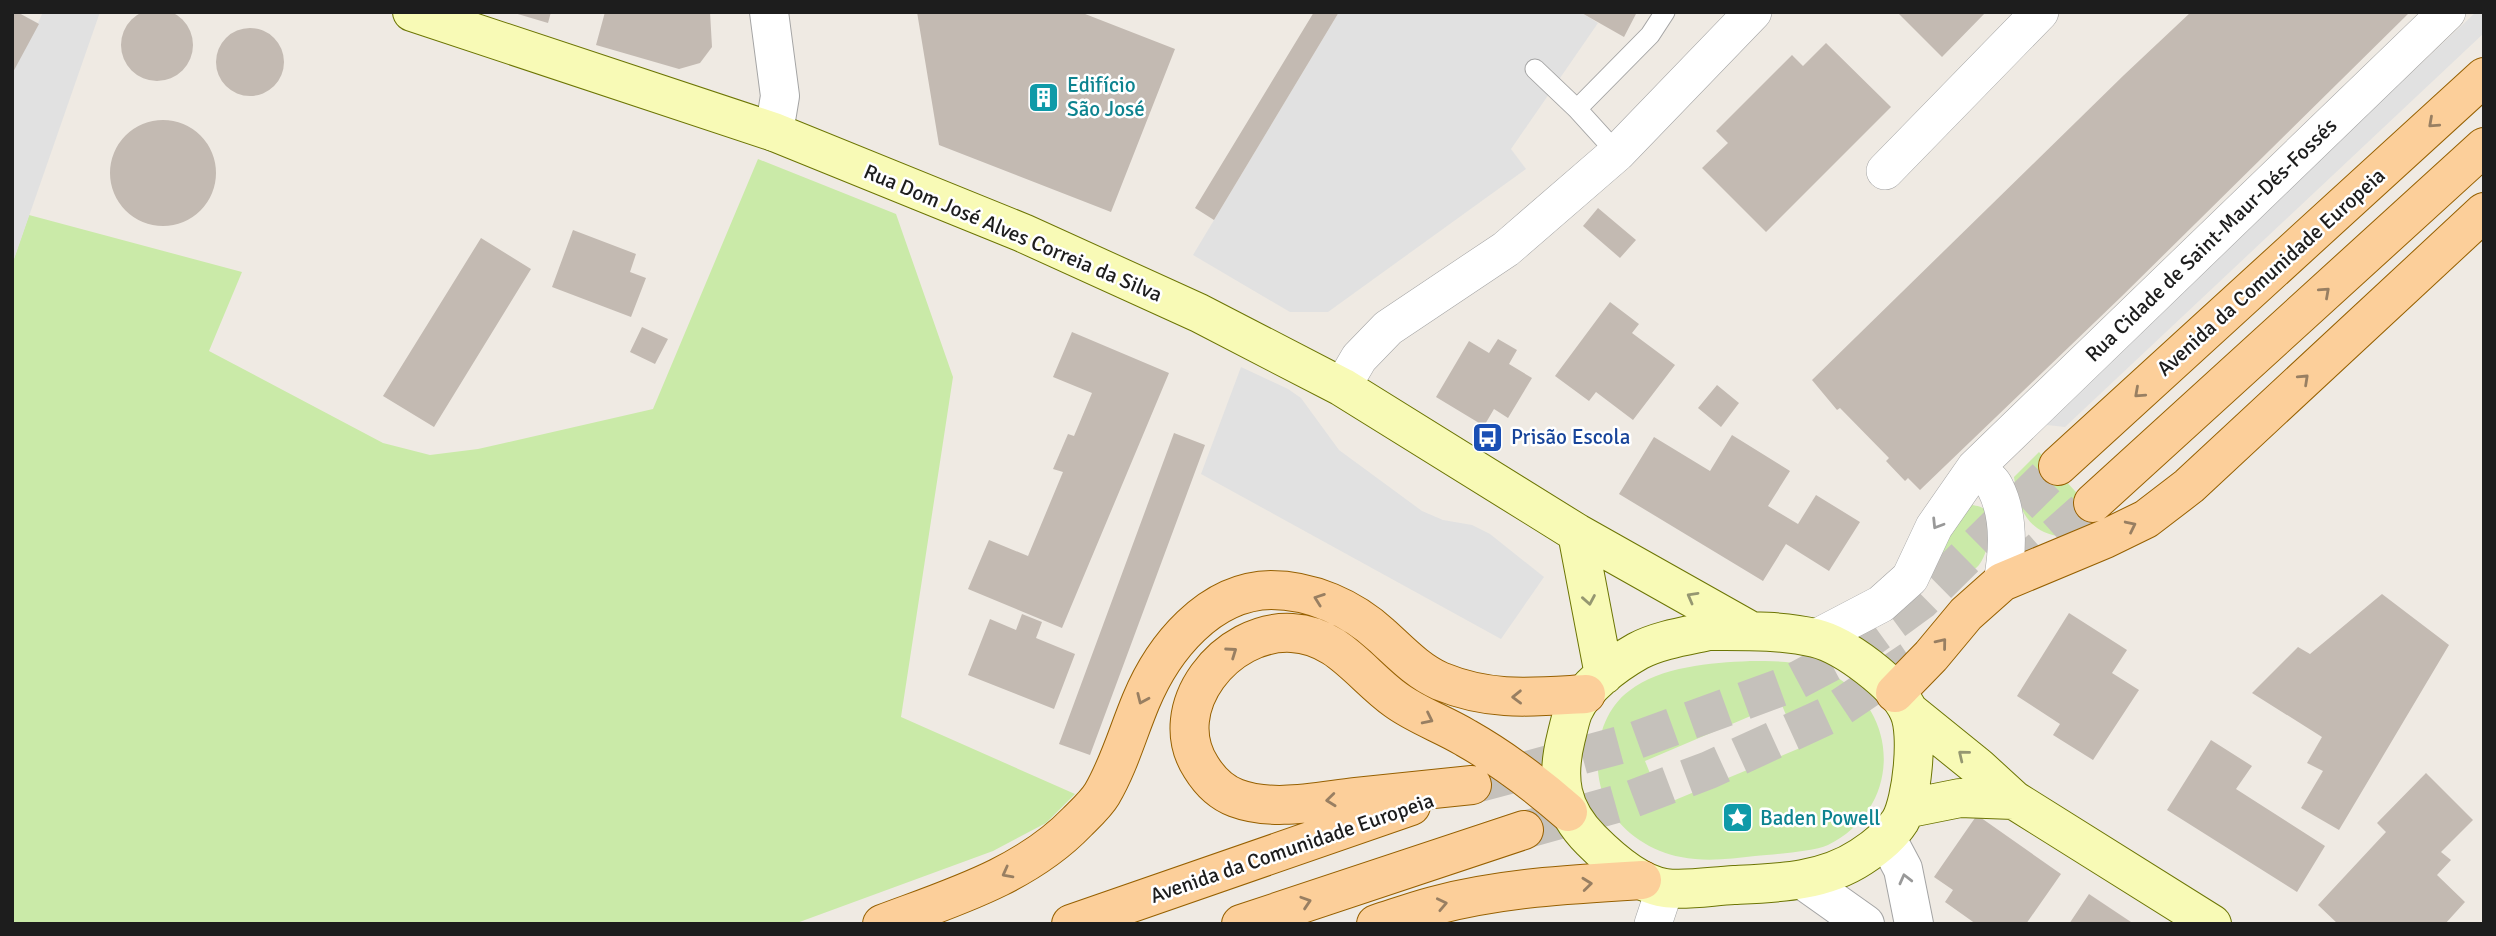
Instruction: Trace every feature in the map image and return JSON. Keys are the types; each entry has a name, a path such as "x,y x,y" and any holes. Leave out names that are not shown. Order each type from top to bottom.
{"main road":[{"name":"Rua Dom José Alves Correia da Silva","path":"412,12 774,132 1023,233 1199,313 1342,387 1577,533 1751,631"},
{"name":"Avenida da Comunidade Europeia","path":"2058,466 2484,77"},
{"path":"2093,503 2484,147"},
{"path":"1896,823 1913,774 1914,748 1903,703 1931,656 1966,614 2002,582 2146,519 2189,486 2484,212"},
{"path":"1577,533 1595,685"},
{"path":"882,924 978,888 1014,870 1044,850 1076,823 1100,796 1116,766 1142,699 1157,669 1182,634 1210,610 1243,594 1272,590 1311,595 1347,610 1379,632 1406,658 1437,680 1480,694 1500,697 1595,685"},
{"path":"1653,884 1606,855 1568,812 1561,785 1562,755 1573,712 1595,685 1639,651 1709,631 1751,631 1816,638 1857,658 1879,676 1903,703 2014,800 2212,924"},
{"name":"Avenida da Comunidade Europeia","path":"1071,924 1472,785 1294,804 1252,802 1234,797 1216,786 1207,776 1190,744 1188,723 1203,683 1219,662 1253,639 1292,633 1339,649 1394,699 1465,737 1511,766 1568,812"},
{"path":"1376,924 1434,906 1486,895 1595,883 1803,880 1831,872 1861,857 1896,823 1960,798 2014,800"},
{"path":"1241,924 1524,830"}],"street":[{"path":"769,12 780,96 774,132"},
{"path":"1342,387 1359,358 1388,328 1506,249 1618,153 1753,12"},
{"path":"1885,171 2040,12"},
{"name":"Rua Cidade de Saint-Maur-Dés-Fossés","path":"1816,638 1881,604 1910,579 1934,527 1975,468 2447,12"},
{"path":"1975,468 1994,485 2002,508 2007,535 2007,559 2002,582"},
{"path":"1896,823 1914,924"},
{"path":"1803,880 1865,924"},
{"path":"1653,884 1653,924"}],"lane":[{"path":"1577,109 1650,35 1665,12"},
{"path":"1535,69 1618,153"}],"green space":[{"path":"758,159 896,214 953,377 901,717 1075,794 1046,823 993,851 794,924 12,924 12,264 29,215 242,272 209,351 383,443 430,455 478,449 653,409"},
{"path":"2039,452 2098,516 2070,535 2054,536 2037,528 2026,516 2019,501 2014,477"},
{"path":"1972,505 1983,508 1990,517 1989,539 1979,565 1956,581 1938,569 1947,537 1961,510"},
{"path":"1750,661 1803,664 1833,675 1856,692 1872,713 1881,737 1884,762 1880,786 1869,809 1852,829 1828,845 1803,851 1727,859 1699,859 1681,857 1649,846 1622,826 1603,794 1599,778 1599,745 1609,715 1629,691 1656,676 1687,667","holes":["1781,703 1800,748 1663,805 1645,761"]}],"shaded area":[{"path":"12,12 38,23 43,12 100,12 12,265"},
{"path":"1339,12 1580,12 1598,23 1511,149 1526,169 1328,312 1290,312 1193,255"},
{"path":"2476,12 2484,12 2484,33 2065,427 2038,424"},
{"path":"1241,367 1301,398 1339,450 1422,511 1443,520 1472,525 1490,534 1544,577 1501,639 1201,474"}],"building":[{"path":"157,9 177,15 187,25 193,45 187,65 177,75 157,81 137,75 127,65 121,45 127,25 137,15"},
{"path":"12,12 39,24 12,74"},
{"path":"511,12 551,12 548,23"},
{"path":"605,12 710,12 712,47 700,63 679,69 596,45"},
{"name":"Edifício São José","path":"917,12 1080,12 1175,49 1111,212 939,145"},
{"path":"1314,12 1339,12 1214,220 1195,208"},
{"path":"1580,12 1637,12 1624,37"},
{"path":"1897,12 1986,12 1942,57"},
{"path":"2191,12 2410,12 2121,297 1920,490 1908,478 1905,481 1886,461 1889,458 1840,408 1837,410 1812,380"},
{"path":"243,28 257,28 269,33 279,43 284,62 279,81 269,91 257,96 243,96 231,91 221,81 216,69 216,55 221,43 231,33"},
{"path":"1826,43 1891,107 1766,232 1702,168 1728,143 1716,131 1792,55 1803,66"},
{"path":"163,120 183,124 200,136 212,153 216,173 212,193 200,210 183,222 163,226 143,222 126,210 114,193 110,173 114,153 126,136 143,124"},
{"path":"1598,208 1636,240 1620,258 1583,226"},
{"path":"573,230 636,254 630,272 646,278 631,317 552,287"},
{"path":"481,238 531,269 434,427 383,396"},
{"path":"1610,302 1639,324 1632,333 1675,365 1633,420 1596,392 1589,401 1555,376"},
{"path":"642,327 668,339 655,364 630,352"},
{"path":"1072,332 1169,373 1062,628 968,589 989,540 1028,556 1063,472 1053,469 1068,434 1074,436 1092,393 1053,377"},
{"path":"1498,339 1517,350 1509,364 1532,378 1508,418 1494,409 1484,426 1436,397 1469,341 1489,353"},
{"path":"1717,385 1739,403 1721,427 1698,408"},
{"path":"1174,433 1205,445 1090,755 1059,744"},
{"path":"1732,435 1790,471 1768,506 1798,524 1816,495 1860,522 1829,571 1786,544 1763,581 1619,494 1654,437 1710,471"},
{"path":"2382,594 2449,645 2339,830 2301,808 2323,771 2307,763 2322,737 2252,693 2298,647 2310,654"},
{"path":"2069,613 2127,650 2112,673 2139,690 2093,760 2053,735 2060,724 2017,696"},
{"path":"1022,614 1042,622 1036,638 1075,654 1054,709 968,675 990,619 1016,630"},
{"path":"2211,740 2252,766 2236,789 2325,846 2297,892 2167,810"},
{"path":"2426,773 2473,820 2441,852 2451,860 2437,875 2465,902 2445,924 2338,924 2318,905 2386,832 2377,823"},
{"path":"1977,815 2061,874 2026,924 1976,924 1945,902 1953,890 1934,877"},
{"path":"2089,894 2134,924 2069,924"}],"tunnel":[{"path":"1472,785 1631,742 1790,684 1854,650 1921,601 2058,466"},
{"path":"2013,574 2093,503"},
{"path":"1524,830 1627,801 1709,770 1829,715 1911,660"}],"place":[{"name":"Edifício São José","path":"1044,97"},
{"name":"Prisão Escola","path":"1488,437"},
{"name":"Baden Powell","path":"1737,818"}]}
